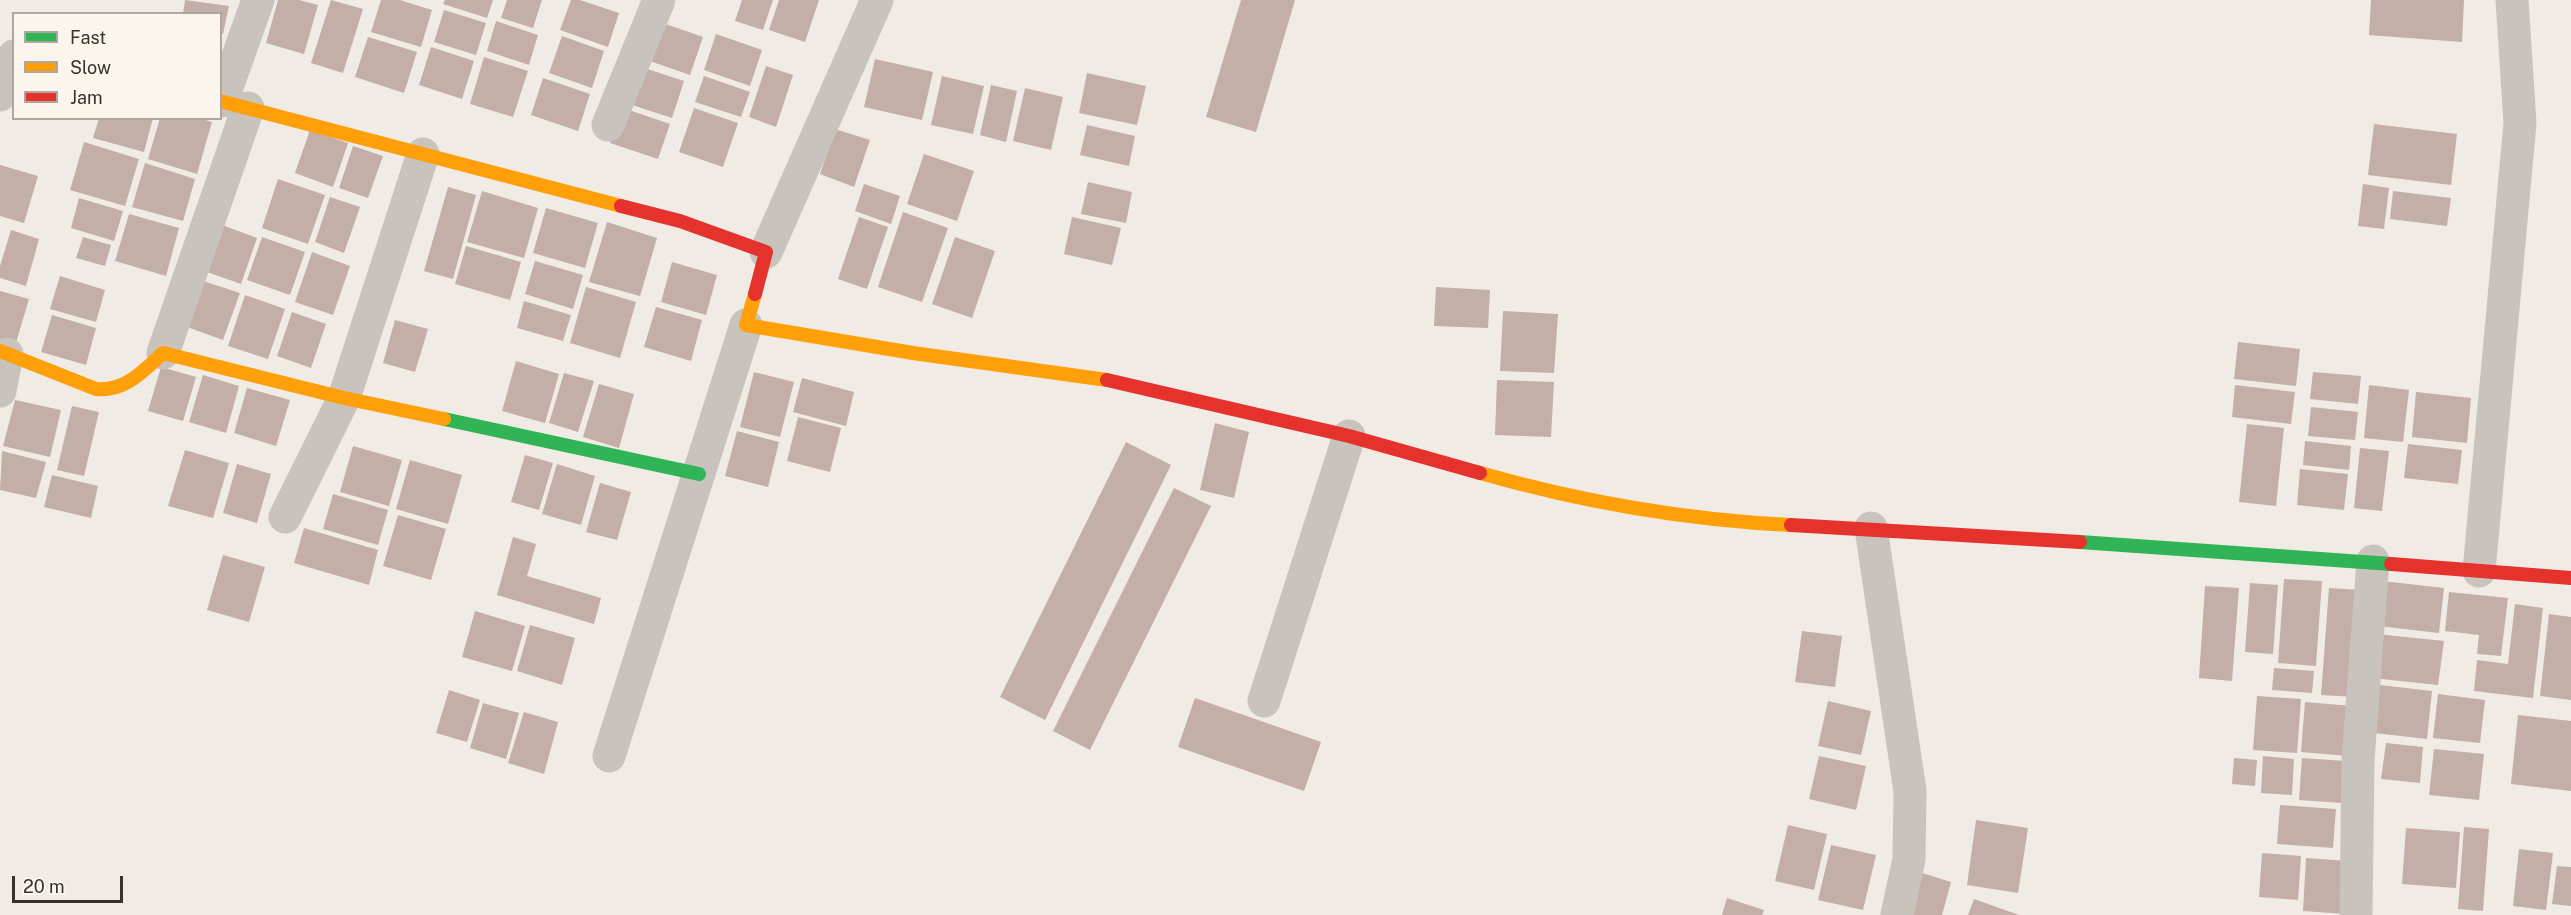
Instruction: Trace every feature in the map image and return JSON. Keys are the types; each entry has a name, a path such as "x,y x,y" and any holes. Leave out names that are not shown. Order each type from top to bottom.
{"street":[{"path":"0,391 3,352 96,390 109,392 120,390 163,353 258,0"},
{"path":"608,125 659,0"},
{"path":"609,756 746,325 766,252 877,0"},
{"path":"2480,571 2520,123 2512,0"},
{"path":"0,95 12,62"},
{"path":"230,103 680,221 766,252"},
{"path":"285,517 344,398 423,154"},
{"path":"746,325 913,353 1097,378 1349,436 1519,484 1622,507 1723,522 1871,528 2373,561 2571,578"},
{"path":"163,353 344,398 699,474"},
{"path":"1264,701 1349,436"},
{"path":"1871,528 1910,791 1909,859 1897,915"},
{"path":"2356,915 2358,760 2373,561"}],"building":[{"path":"185,0 229,6 223,34 222,12 183,12"},
{"path":"278,0 299,0 318,5 304,54 266,43"},
{"path":"331,0 363,9 343,73 311,63"},
{"path":"381,0 400,0 432,10 421,47 371,32"},
{"path":"445,0 493,0 487,18 443,4"},
{"path":"507,0 542,0 533,28 501,18"},
{"path":"571,0 580,0 619,13 608,47 560,30"},
{"path":"742,0 773,0 763,30 735,21"},
{"path":"779,0 819,0 805,42 769,30"},
{"path":"1241,0 1295,0 1256,132 1206,117"},
{"path":"2371,0 2464,0 2462,42 2369,35"},
{"path":"444,10 486,23 476,55 434,42"},
{"path":"496,21 538,35 529,65 487,51"},
{"path":"660,22 703,37 690,75 647,60"},
{"path":"716,34 762,50 750,86 704,70"},
{"path":"562,36 604,51 592,88 549,73"},
{"path":"368,37 417,52 404,93 355,77"},
{"path":"431,47 474,61 462,99 419,85"},
{"path":"484,57 528,71 513,117 470,104"},
{"path":"875,59 933,72 922,120 864,107"},
{"path":"635,65 684,81 672,118 623,102"},
{"path":"766,66 793,75 776,127 749,117"},
{"path":"1087,73 1146,86 1137,125 1079,113"},
{"path":"704,76 750,92 741,117 695,102"},
{"path":"942,76 984,86 973,134 931,125"},
{"path":"543,78 590,94 578,131 531,115"},
{"path":"991,85 1017,91 1006,142 980,135"},
{"path":"1025,88 1063,97 1051,150 1013,141"},
{"path":"623,108 670,124 658,159 610,143"},
{"path":"694,108 738,123 723,167 679,152"},
{"path":"98,120 152,120 144,152 93,138"},
{"path":"159,120 212,122 197,174 148,159"},
{"path":"2374,124 2457,134 2451,185 2368,175"},
{"path":"1087,125 1135,136 1129,166 1080,155"},
{"path":"835,129 870,140 854,187 820,174"},
{"path":"310,130 348,143 333,187 295,173"},
{"path":"84,142 139,159 125,206 70,190"},
{"path":"353,146 383,156 368,198 339,188"},
{"path":"924,154 974,171 957,221 907,204"},
{"path":"145,163 195,179 183,221 132,207"},
{"path":"0,165 38,176 24,223 0,216"},
{"path":"278,179 325,195 308,244 262,228"},
{"path":"1088,182 1132,192 1126,223 1081,214"},
{"path":"864,184 900,196 891,224 855,211"},
{"path":"2363,184 2389,188 2384,229 2358,226"},
{"path":"448,187 476,195 453,279 424,271"},
{"path":"482,191 538,208 524,258 467,242"},
{"path":"2393,191 2451,198 2447,226 2390,219"},
{"path":"330,197 360,207 344,253 315,242"},
{"path":"79,198 123,211 114,241 71,228"},
{"path":"546,208 598,223 585,268 533,253"},
{"path":"903,212 948,228 922,302 878,287"},
{"path":"129,214 179,228 166,276 115,261"},
{"path":"859,217 888,227 867,289 838,279"},
{"path":"1072,217 1121,228 1112,265 1064,254"},
{"path":"607,222 657,238 640,296 589,282"},
{"path":"222,225 257,238 241,284 207,272"},
{"path":"11,230 39,239 26,286 0,278 0,266"},
{"path":"83,237 111,245 105,266 76,258"},
{"path":"262,237 305,252 290,295 247,280"},
{"path":"955,237 995,251 972,318 932,304"},
{"path":"466,246 521,262 510,300 455,284"},
{"path":"312,252 350,266 333,315 295,302"},
{"path":"535,261 583,275 573,309 525,294"},
{"path":"672,262 717,275 706,315 661,302"},
{"path":"60,276 105,290 96,322 50,309"},
{"path":"203,281 240,293 223,340 187,327"},
{"path":"586,287 636,302 620,358 570,343"},
{"path":"1436,287 1490,290 1488,328 1434,326"},
{"path":"0,291 29,299 15,346 0,342"},
{"path":"245,295 285,309 268,359 228,346"},
{"path":"524,301 571,315 563,341 517,328"},
{"path":"656,307 702,320 691,361 644,347"},
{"path":"1503,311 1558,314 1554,373 1500,371"},
{"path":"292,312 326,324 311,368 277,356"},
{"path":"52,315 96,328 86,365 41,352"},
{"path":"395,320 428,329 415,372 383,363"},
{"path":"2238,342 2300,349 2296,386 2234,379"},
{"path":"516,361 559,374 545,423 502,411"},
{"path":"161,367 196,377 183,421 148,411"},
{"path":"754,372 794,382 780,437 740,427"},
{"path":"2313,372 2361,376 2358,404 2310,399"},
{"path":"564,373 594,381 578,432 549,423"},
{"path":"203,375 239,386 226,433 189,422"},
{"path":"802,378 854,392 846,426 793,412"},
{"path":"1497,380 1554,382 1551,437 1495,435"},
{"path":"599,384 634,394 619,448 583,437"},
{"path":"2235,385 2295,392 2291,424 2232,417"},
{"path":"2369,385 2409,390 2403,442 2364,438"},
{"path":"247,388 290,400 276,446 234,433"},
{"path":"2416,392 2471,398 2467,443 2412,437"},
{"path":"15,400 61,410 50,457 3,446"},
{"path":"72,406 99,412 84,476 57,470"},
{"path":"2311,407 2358,412 2355,440 2308,436"},
{"path":"798,417 841,428 830,472 787,461"},
{"path":"1215,423 1249,432 1234,498 1200,490"},
{"path":"2247,424 2284,428 2276,506 2239,502"},
{"path":"737,431 779,442 768,487 725,476"},
{"path":"2305,441 2351,446 2349,470 2303,465"},
{"path":"1126,442 1171,465 1045,720 1000,697"},
{"path":"2408,444 2462,450 2458,484 2404,478"},
{"path":"353,446 402,460 389,506 340,492"},
{"path":"2360,448 2389,451 2382,511 2354,508"},
{"path":"185,450 229,463 213,518 168,506"},
{"path":"2,451 46,462 36,498 0,490"},
{"path":"525,455 553,463 539,510 511,502"},
{"path":"410,460 462,475 448,524 396,509"},
{"path":"237,464 271,474 257,523 223,513"},
{"path":"557,464 595,476 581,525 542,514"},
{"path":"2300,469 2348,474 2344,510 2297,505"},
{"path":"52,475 98,486 91,518 44,507"},
{"path":"600,483 631,492 617,540 586,532"},
{"path":"1174,488 1211,506 1090,750 1053,731"},
{"path":"333,494 388,510 378,545 323,529"},
{"path":"398,515 446,529 431,580 383,566"},
{"path":"304,528 378,550 369,585 294,563"},
{"path":"513,537 536,544 527,576 601,598 594,624 497,595"},
{"path":"223,555 265,567 249,622 207,610"},
{"path":"2284,579 2322,581 2316,666 2278,663"},
{"path":"2382,581 2444,588 2439,633 2378,626"},
{"path":"2250,583 2278,585 2273,654 2245,652"},
{"path":"2205,586 2239,588 2232,681 2199,678"},
{"path":"2329,588 2362,590 2355,697 2321,695"},
{"path":"2449,592 2508,598 2501,656 2477,654 2479,635 2445,631"},
{"path":"2515,604 2543,608 2533,698 2474,691 2477,660 2508,664"},
{"path":"475,611 525,626 512,671 462,657"},
{"path":"2549,614 2571,617 2571,700 2540,696"},
{"path":"530,625 575,638 562,685 517,671"},
{"path":"1802,631 1842,636 1835,687 1795,682"},
{"path":"2377,634 2444,641 2438,685 2372,678"},
{"path":"2274,668 2314,671 2312,693 2272,690"},
{"path":"2380,685 2432,691 2427,739 2374,733"},
{"path":"449,690 480,700 467,742 436,733"},
{"path":"2438,694 2485,700 2480,743 2433,738"},
{"path":"2257,696 2301,699 2297,753 2253,750"},
{"path":"1195,698 1321,742 1304,791 1178,747"},
{"path":"1828,701 1871,711 1861,755 1818,746"},
{"path":"2305,702 2352,706 2348,756 2301,752"},
{"path":"483,703 519,713 506,759 470,748"},
{"path":"524,712 558,722 544,774 508,763"},
{"path":"2518,715 2571,721 2571,791 2511,784"},
{"path":"2386,743 2423,747 2420,783 2381,779"},
{"path":"2434,749 2484,754 2479,800 2429,795"},
{"path":"1819,756 1866,766 1856,810 1809,799"},
{"path":"2263,756 2294,759 2292,795 2261,793"},
{"path":"2234,758 2257,760 2255,786 2232,784"},
{"path":"2302,758 2345,761 2342,803 2299,800"},
{"path":"2280,805 2336,809 2333,848 2277,844"},
{"path":"1976,820 2028,828 2018,893 1967,885"},
{"path":"1788,825 1827,834 1814,890 1775,881"},
{"path":"2464,827 2489,829 2483,911 2458,909"},
{"path":"2406,828 2460,832 2456,888 2402,884"},
{"path":"1831,845 1876,855 1863,910 1818,900"},
{"path":"2519,849 2553,853 2546,910 2513,906"},
{"path":"2262,853 2301,856 2298,900 2259,897"},
{"path":"2306,858 2349,861 2345,914 2303,911"},
{"path":"2557,866 2571,867 2571,906 2552,904"},
{"path":"1922,873 1951,882 1942,915 1910,915"},
{"path":"1727,898 1764,910 1762,915 1722,915"},
{"path":"1974,899 2019,915 1968,915"}],"traffic: fast":[{"path":"444,419 699,474"},
{"path":"2080,542 2391,564"}],"traffic: slow":[{"path":"222,102 621,206"},
{"path":"755,294 746,325 913,353 1107,380"},
{"path":"0,351 96,389 125,384 163,353 344,398 444,419"},
{"path":"1480,473 1557,493 1634,508 1712,519 1791,525"}],"traffic: jam":[{"path":"621,206 680,221 766,252 755,294"},
{"path":"1107,380 1349,436 1480,473"},
{"path":"1791,525 2080,542"},
{"path":"2391,564 2571,578"}]}
